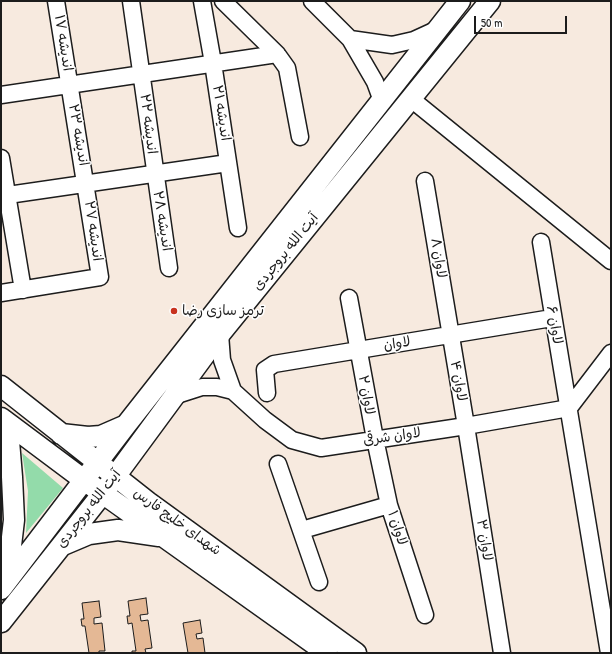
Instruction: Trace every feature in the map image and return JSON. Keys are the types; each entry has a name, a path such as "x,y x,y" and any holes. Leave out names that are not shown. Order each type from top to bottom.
{"main road":[{"name":"آیت الله بروجردی","path":"4,585 126,425 460,1"},
{"name":"آیت الله بروجردی","path":"1,622 103,493 220,334 490,1"},
{"name":"شهدای خلیج فارس","path":"1,386 148,502 356,653"},
{"path":"3,419 12,477 14,520 4,585"},
{"name":"شهدای خلیج فارس","path":"3,419 84,480 327,653"},
{"path":"59,433 88,437 101,436 126,425"},
{"path":"146,434 136,465 137,476 148,502"},
{"path":"60,511 71,514 78,524"},
{"path":"61,546 89,534 118,530 143,532 164,537"}],"street":[{"name":"اندیشه ۱۷","path":"56,1 69,85"},
{"name":"اندیشه ۲۲","path":"131,1 142,74 154,173"},
{"name":"اندیشه ۲۱","path":"202,1 238,228"},
{"path":"223,1 277,54 287,68 300,137"},
{"path":"312,1 350,39 375,82 382,101"},
{"path":"350,39 392,45 414,40 438,29"},
{"path":"1,95 277,54"},
{"name":"اندیشه ۲۳","path":"69,85 86,185"},
{"path":"410,98 611,261"},
{"path":"1,158 4,196 23,290 1,293"},
{"path":"4,196 228,163"},
{"name":"اندیشه ۲۸","path":"154,173 169,268"},
{"name":"لاوان ۸","path":"425,181 450,335"},
{"name":"اندیشه ۲۷","path":"23,290 100,277 86,185"},
{"name":"لاوان ۶","path":"541,242 552,318 569,408"},
{"path":"349,298 358,350"},
{"name":"لاوان","path":"267,393 265,370 274,364 552,318"},
{"path":"220,334 222,360 233,392"},
{"name":"لاوان ۴","path":"450,335 466,426"},
{"name":"لاوان ۲","path":"358,350 374,439"},
{"path":"609,653 607,616 569,408 611,353"},
{"path":"174,396 202,387 217,387 233,392"},
{"name":"لاوان شرقی","path":"233,392 265,420 292,440 321,448 466,426 569,408"},
{"name":"لاوان ۳","path":"466,426 502,653"},
{"name":"لاوان ۱","path":"374,439 390,505 425,615"},
{"path":"278,464 319,582"},
{"path":"302,530 390,505"}],"green space":[{"path":"22,453 63,488 26,533 28,491"}],"building":[{"path":"146,598 148,614 140,615 141,621 148,620 152,648 145,649 146,653 132,653 132,651 136,651 132,623 128,624 127,616 130,616 128,601"},
{"path":"99,601 101,617 94,618 94,624 102,623 105,651 99,651 99,653 89,653 85,626 82,626 81,619 84,619 82,603"},
{"path":"200,620 202,633 196,634 197,639 203,638 205,653 188,653 183,623"}],"place":[{"name":"ترمز سازی رضا","path":"174,311"}]}
